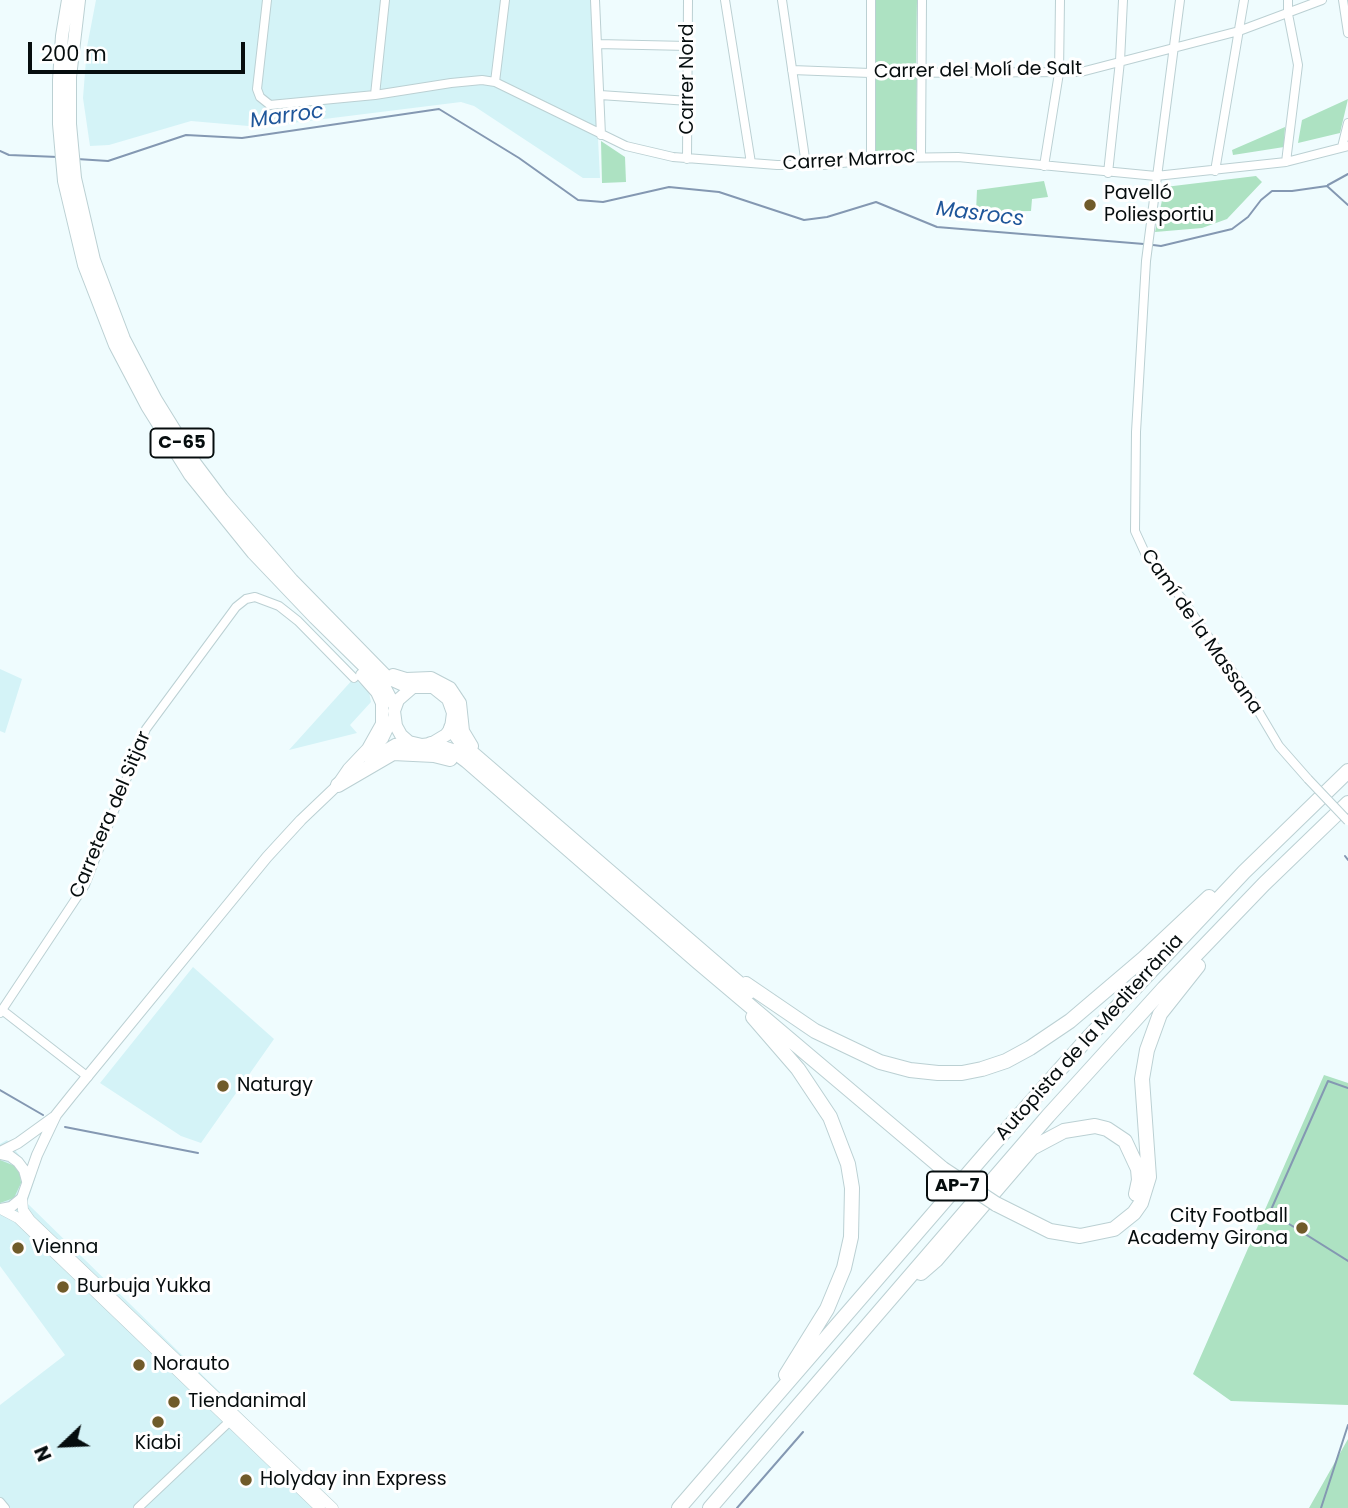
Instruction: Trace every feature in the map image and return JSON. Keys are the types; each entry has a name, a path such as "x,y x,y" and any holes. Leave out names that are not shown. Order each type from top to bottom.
{"highway":[{"path":"58,106 54,66 60,0"},
{"name":"C-65","path":"68,0 62,36 58,106 66,143 78,242 96,299 115,345 146,406 190,475 253,553 384,686 394,711 398,731 410,742"},
{"name":"C-65","path":"66,143 79,0"},
{"name":"C-65","path":"70,180 105,294 140,369 179,438 222,499 292,580 370,658 397,684 433,687 445,695 453,708 451,728"},
{"name":"C-65","path":"315,618 338,651 377,692 384,712 376,736 338,785"},
{"name":"C-65","path":"370,658 395,676 431,678 450,688 460,703 464,735 496,774"},
{"path":"394,711 402,695 413,687"},
{"path":"410,742 422,746 431,744 446,735 451,728 465,747 702,958 798,1069 830,1117 848,1164 853,1214 847,1258 827,1308 776,1392 712,1471"},
{"path":"431,744 455,752 467,761 945,1165 998,1201 1050,1231 1080,1236 1114,1229 1134,1213 1141,1203 1149,1177 1142,1079 1147,1050 1160,1014 1198,966 1309,853 1330,820"},
{"path":"338,785 393,752 434,755 454,761 510,806 528,814"},
{"name":"Autopista de la Mediterrània","path":"679,1508 1086,1040 1244,872 1348,771"},
{"name":"Autopista de la Mediterrània","path":"710,1508 1048,1116 1164,988 1264,884 1348,803"},
{"path":"702,958 815,1031 848,1048 880,1062 910,1070 962,1073 1006,1061 1056,1031 1144,958 1198,906 1244,872"},
{"path":"887,1302 936,1260 1032,1148 1055,1134 1082,1127 1107,1129 1125,1141 1138,1169 1137,1192 1125,1210 1116,1218 1093,1227 1068,1227 1052,1223 998,1201"}],"main road":[{"path":"0,1153 56,1115 273,849 383,739 394,711"},
{"path":"338,785 382,750 395,744 410,742"},
{"path":"1,1209 10,1207 22,1198 37,1155 56,1115"},
{"path":"0,1153 10,1156 22,1165 27,1184"}],"street":[{"name":"Carrer Marroc","path":"267,0 257,89 264,102 281,104 375,95 482,80 495,82 601,135 645,152 687,159 751,163 806,165 920,156 958,157 1156,176 1286,162 1345,147"},
{"path":"375,95 385,0"},
{"path":"495,82 505,0"},
{"path":"595,0 601,135"},
{"name":"Carrer Nord","path":"687,159 688,0"},
{"path":"724,0 727,4 751,163"},
{"path":"782,0 806,165"},
{"path":"871,0 872,160"},
{"path":"920,156 922,0"},
{"path":"1044,166 1059,73 1060,0"},
{"path":"1108,173 1120,61 1123,0"},
{"name":"Camí de la Massana","path":"1180,0 1146,261 1136,432 1135,531 1146,555 1184,600 1250,697 1279,746 1348,821"},
{"path":"1215,171 1244,0"},
{"path":"1286,162 1298,65 1288,14 1289,0"},
{"name":"Carrer del Molí de Salt","path":"792,69 870,74 1082,72 1239,31 1322,0"},
{"path":"1343,0 1348,33"},
{"path":"597,44 688,46"},
{"path":"600,95 689,101"},
{"path":"1345,147 1348,123"},
{"name":"Carretera del Sitjar","path":"1,1011 85,885 146,729 236,607 246,598 255,597 279,606 298,621 354,678"},
{"path":"1,1011 88,1077"},
{"path":"22,1198 23,1210 30,1220 333,1508"},
{"path":"1,1209 18,1218 320,1508"},
{"path":"138,1508 230,1421"},
{"path":"0,1502 5,1508"}],"shaded area":[{"path":"96,0 591,0 600,178 583,178 474,106 461,102 260,127 191,121 109,145 90,146 83,98 87,47"},
{"path":"0,669 22,679 5,733 0,731"},
{"path":"354,678 369,692 371,702 350,725 357,733 289,750"},
{"path":"193,967 274,1039 201,1143 181,1136 100,1083"},
{"path":"7,1140 36,1176 27,1203 338,1508 7,1508 0,1499 0,1405 65,1355 0,1266 0,1144"}],"green space":[{"path":"876,0 917,0 916,67 875,67"},
{"path":"875,76 917,76 916,150 876,154"},
{"path":"1348,99 1340,133 1298,143 1302,120"},
{"path":"1285,127 1284,147 1233,155 1232,150"},
{"path":"601,141 625,157 626,182 602,183"},
{"path":"1256,176 1262,182 1227,219 1202,228 1155,232 1165,187"},
{"path":"1044,181 1048,197 1032,199 1031,211 976,212 977,190"},
{"name":"City Football Academy Girona","path":"1324,1075 1348,1083 1348,1405 1231,1401 1193,1374"},
{"path":"0,1160 15,1166 20,1173 21,1183 14,1198 0,1203"},
{"path":"1348,1439 1348,1508 1309,1508"}],"waterway":[{"name":"Masrocs","path":"77,159 108,161 186,135 242,138 439,109 519,158 578,200 603,202 669,187 719,192 804,220 827,217 876,202 937,227 1144,244"},
{"name":"Marroc","path":"0,151 9,155 58,157"},
{"path":"1328,185 1348,174"},
{"name":"Masrocs","path":"1153,245 1161,246 1232,229 1248,217 1272,191 1327,186 1348,205"},
{"path":"1345,856 1348,860"},
{"path":"1348,1088 1328,1081 1270,1212 1348,1261"},
{"path":"0,1090 43,1115"},
{"path":"65,1127 198,1153"},
{"path":"1321,1508 1348,1425"},
{"path":"737,1508 803,1432"}],"place":[{"name":"Pavelló Poliesportiu","path":"1090,205"},
{"name":"Naturgy","path":"223,1086"},
{"name":"City Football Academy Girona","path":"1302,1228"},
{"name":"Vienna","path":"18,1248"},
{"name":"Burbuja Yukka","path":"63,1287"},
{"name":"Norauto","path":"139,1365"},
{"name":"Tiendanimal","path":"174,1402"},
{"name":"Kiabi","path":"158,1422"},
{"name":"Holyday inn Express","path":"246,1480"}]}
